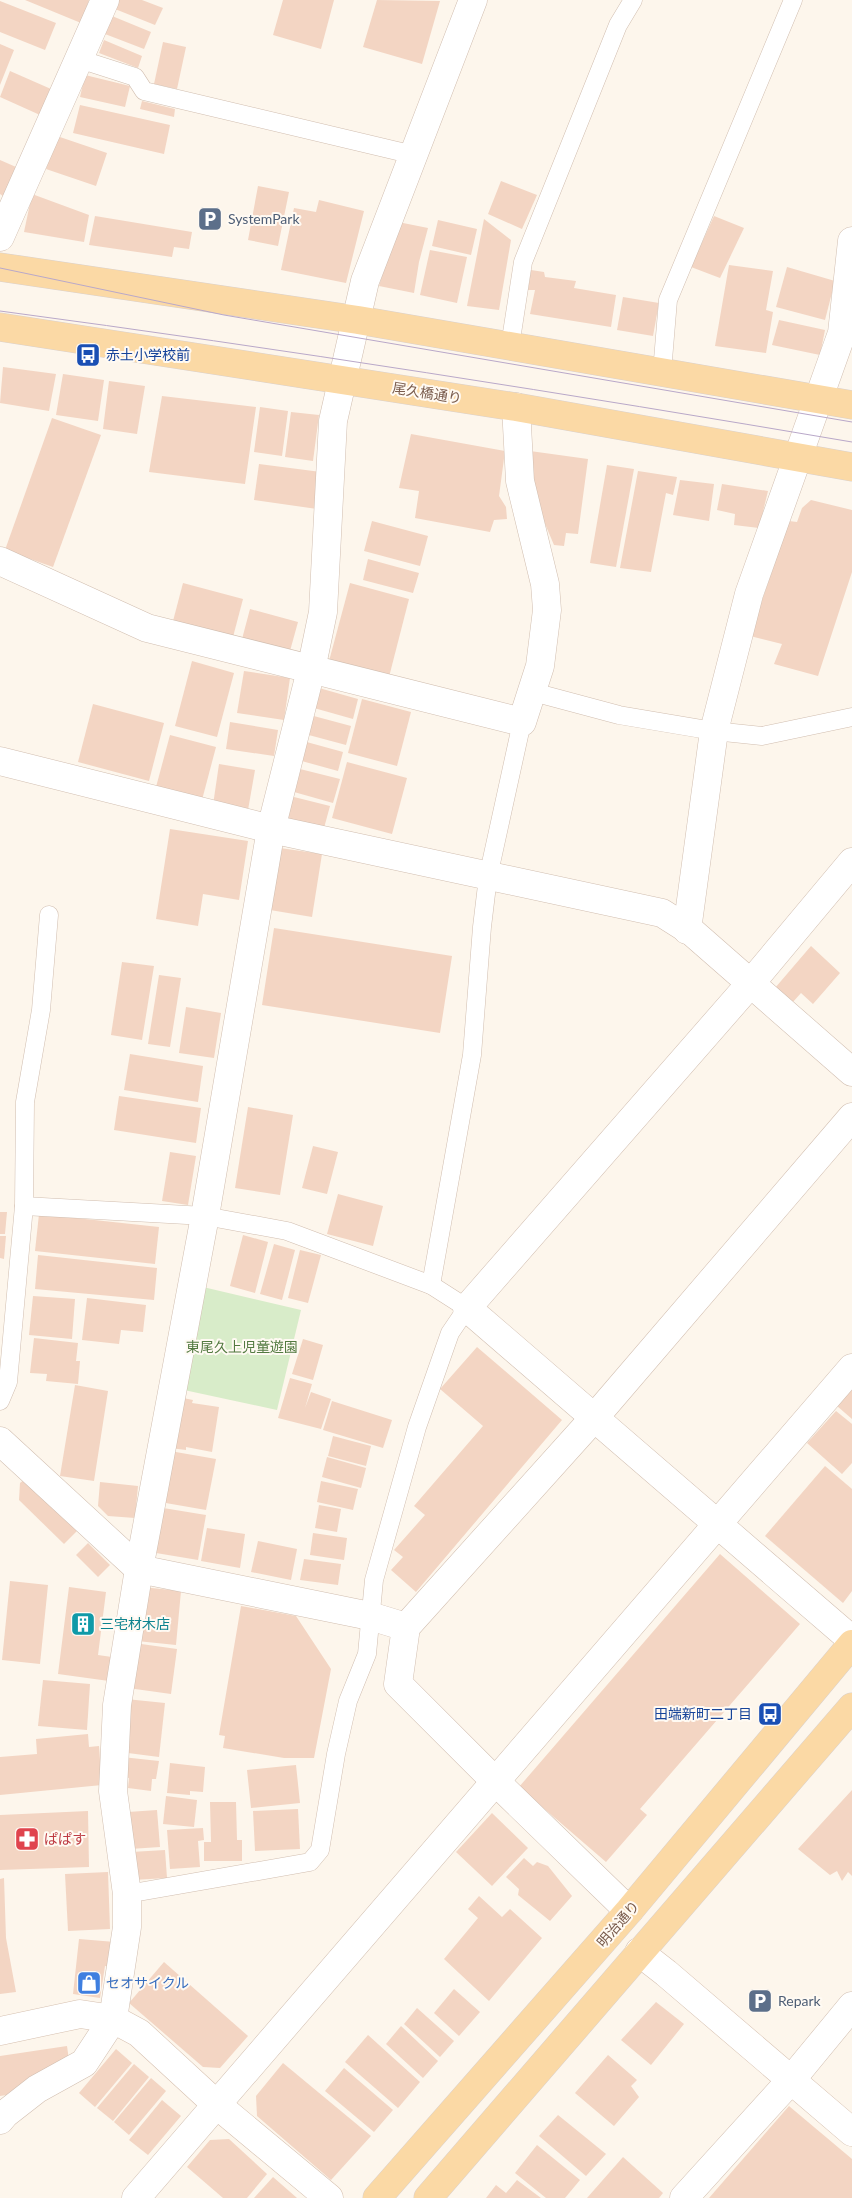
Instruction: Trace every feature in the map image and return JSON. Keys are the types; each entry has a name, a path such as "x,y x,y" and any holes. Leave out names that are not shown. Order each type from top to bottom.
{"main road":[{"path":"0,267 358,320 852,405"},
{"name":"尾久橋通り","path":"0,327 516,407 852,467"},
{"name":"明治通り","path":"377,2198 630,1910 852,1644"},
{"path":"428,2198 852,1707"}],"street":[{"path":"0,236 105,0"},
{"path":"0,2120 4,2114 37,2089 84,2063 113,2018 127,1927 127,1894 113,1791 117,1705 139,1569 205,1216 271,829 311,670 323,612 333,424 341,379 358,320 365,281 473,0"},
{"path":"688,930 714,730 749,594 842,332 852,241"},
{"path":"0,561 147,628 522,722 540,666 547,610 545,584 520,481 516,407"},
{"path":"0,761 271,829 662,913 688,930 852,1072"},
{"path":"852,862 750,984 467,1308 852,1640"},
{"path":"630,1910 496,1782 398,1684 406,1627 594,1418 852,1117"},
{"path":"136,2198 852,1368"},
{"path":"0,1441 139,1569 370,1616 406,1627"},
{"path":"639,1952 852,2132"},
{"path":"684,2198 791,2080 852,2006"},
{"path":"0,2031 80,2014 113,2018 139,2033 216,2104 328,2198"}],"lane":[{"path":"510,346 523,262 618,25 633,0"},
{"path":"662,372 668,300 793,0"},
{"path":"78,59 135,78 144,92 414,155"},
{"path":"532,692 619,715 762,736 852,717"},
{"path":"432,1285 472,1055 488,877 522,722"},
{"path":"0,1401 8,1382 24,1206 25,1102 41,1010 49,915"},
{"path":"24,1206 205,1216 287,1232 432,1285 467,1308 450,1333 417,1427 374,1580 367,1654 348,1701 336,1754 320,1850 310,1862 127,1894"}],"green space":[{"name":"東尾久上児童遊園","path":"203,1287 301,1310 277,1410 184,1390"}],"building":[{"path":"25,0 89,0 81,23"},
{"path":"119,0 142,0 163,8 155,25 115,9"},
{"path":"283,0 334,0 321,49 273,35"},
{"path":"377,0 440,1 422,64 363,47"},
{"path":"0,1 56,23 45,50 0,32"},
{"path":"112,16 151,32 144,49 105,34"},
{"path":"104,40 142,56 138,68 99,53"},
{"path":"163,42 186,47 177,89 154,84"},
{"path":"0,44 14,50 0,85"},
{"path":"10,71 51,89 40,115 0,97"},
{"path":"85,75 130,86 125,107 80,97"},
{"path":"142,101 175,109 174,117 140,109"},
{"path":"80,105 170,125 164,154 73,133"},
{"path":"57,136 107,153 96,186 46,169"},
{"path":"0,160 16,167 3,196 0,194"},
{"path":"501,181 537,195 522,229 488,214"},
{"path":"258,186 289,192 278,246 248,240"},
{"path":"32,194 89,215 84,242 24,232"},
{"path":"319,200 364,211 346,283 281,270 294,208 316,212"},
{"path":"95,216 192,232 189,249 174,247 172,257 89,245"},
{"path":"714,216 744,228 720,278 691,267"},
{"path":"484,219 511,240 499,310 467,306"},
{"path":"438,220 477,229 471,255 432,246"},
{"path":"398,222 428,228 419,262 414,293 379,286"},
{"path":"430,250 467,257 457,303 420,295"},
{"path":"729,265 773,271 766,310 773,312 766,353 715,346"},
{"path":"787,267 835,281 825,320 776,307"},
{"path":"531,270 544,272 545,277 576,281 574,288 616,295 611,327 530,314 535,290 528,290"},
{"path":"623,297 659,303 653,336 617,330"},
{"path":"779,320 825,330 820,355 772,345"},
{"path":"3,367 56,374 49,411 0,403"},
{"path":"63,374 104,380 98,421 56,415"},
{"path":"109,381 145,386 137,434 103,429"},
{"path":"162,396 256,407 245,484 149,472"},
{"path":"260,407 288,411 282,456 254,452"},
{"path":"291,412 319,415 313,461 285,457"},
{"path":"52,418 101,435 53,567 5,550"},
{"path":"411,434 505,451 499,496 506,507 507,519 494,520 490,532 415,518 419,491 399,488"},
{"path":"530,451 588,459 578,534 566,533 564,546 554,545 529,486"},
{"path":"259,464 321,472 317,509 254,500"},
{"path":"607,465 634,469 616,567 590,563"},
{"path":"638,471 677,477 673,495 666,493 651,572 620,568"},
{"path":"680,480 714,484 709,521 673,515"},
{"path":"722,484 768,491 759,528 734,525 735,514 717,510"},
{"path":"811,500 852,510 852,572 818,676 774,664 782,644 750,636 789,521 797,522 802,508"},
{"path":"372,521 428,536 420,566 364,551"},
{"path":"368,559 419,573 413,593 363,580"},
{"path":"183,583 243,599 233,637 173,621"},
{"path":"350,583 409,599 389,677 329,661"},
{"path":"250,609 298,622 290,651 242,639"},
{"path":"192,661 234,673 217,737 175,726"},
{"path":"244,671 290,678 284,720 237,713"},
{"path":"319,688 358,699 353,719 314,708"},
{"path":"362,699 411,712 397,766 348,753"},
{"path":"93,704 164,723 149,781 78,762"},
{"path":"310,715 351,726 346,745 305,734"},
{"path":"230,722 278,730 274,756 226,749"},
{"path":"170,735 216,747 202,800 156,787"},
{"path":"303,741 343,752 338,771 298,760"},
{"path":"347,762 407,778 392,834 332,818"},
{"path":"219,764 255,770 248,810 213,805"},
{"path":"300,769 340,779 333,803 294,792"},
{"path":"290,796 330,806 324,828 284,818"},
{"path":"170,829 248,841 239,900 203,894 198,926 156,919"},
{"path":"280,848 322,854 312,917 270,910"},
{"path":"274,928 452,956 440,1033 262,1005"},
{"path":"811,946 840,973 813,1004 801,993 792,1003 775,988"},
{"path":"122,962 154,966 142,1040 111,1035"},
{"path":"159,975 181,978 170,1047 148,1044"},
{"path":"186,1007 221,1013 214,1058 179,1053"},
{"path":"130,1054 203,1066 198,1102 124,1090"},
{"path":"119,1096 201,1108 196,1143 114,1130"},
{"path":"248,1107 293,1115 280,1195 235,1188"},
{"path":"313,1146 338,1152 327,1194 302,1188"},
{"path":"170,1152 196,1156 188,1205 162,1201"},
{"path":"338,1194 383,1206 373,1246 327,1234"},
{"path":"0,1212 7,1212 5,1234 0,1234"},
{"path":"39,1214 159,1227 155,1264 35,1251"},
{"path":"243,1235 268,1242 255,1293 230,1286"},
{"path":"0,1236 6,1236 4,1259 0,1258"},
{"path":"274,1244 295,1250 282,1300 260,1294"},
{"path":"300,1250 321,1255 308,1303 288,1298"},
{"path":"38,1255 157,1268 154,1300 35,1289"},
{"path":"33,1296 75,1299 72,1339 29,1335"},
{"path":"87,1298 146,1305 143,1332 121,1330 119,1344 82,1340"},
{"path":"34,1338 78,1343 76,1361 80,1361 78,1384 46,1381 47,1374 30,1373"},
{"path":"303,1339 323,1345 313,1380 292,1374"},
{"path":"477,1347 562,1420 416,1592 391,1570 403,1557 394,1550 425,1515 414,1506 483,1426 440,1389"},
{"path":"290,1378 312,1384 305,1408 311,1392 331,1399 321,1429 278,1418"},
{"path":"75,1385 108,1391 94,1481 60,1476"},
{"path":"852,1389 852,1419 837,1406"},
{"path":"178,1397 193,1400 192,1403 219,1407 212,1452 186,1447 186,1450 170,1448"},
{"path":"332,1401 392,1420 383,1448 323,1430"},
{"path":"836,1411 852,1424 852,1463 842,1474 807,1443"},
{"path":"333,1436 371,1446 366,1466 328,1456"},
{"path":"170,1451 216,1459 206,1510 160,1502"},
{"path":"327,1457 366,1468 361,1488 322,1477"},
{"path":"825,1466 852,1489 852,1591 843,1603 765,1536"},
{"path":"24,1480 77,1531 64,1544 19,1500 20,1483"},
{"path":"321,1481 358,1489 353,1510 317,1502"},
{"path":"100,1482 138,1486 135,1518 108,1516 98,1506"},
{"path":"319,1505 341,1509 337,1532 315,1528"},
{"path":"157,1507 206,1515 198,1560 150,1552"},
{"path":"207,1528 245,1534 240,1568 201,1561"},
{"path":"313,1533 347,1538 344,1560 310,1555"},
{"path":"258,1541 297,1549 291,1580 251,1572"},
{"path":"88,1543 110,1565 98,1577 76,1555"},
{"path":"720,1554 800,1624 640,1809 647,1815 606,1862 519,1787"},
{"path":"304,1559 341,1564 338,1585 300,1580"},
{"path":"10,1581 48,1585 40,1664 2,1660"},
{"name":"三宅材木店","path":"69,1587 106,1592 98,1655 112,1657 109,1681 58,1674"},
{"path":"142,1587 181,1591 176,1645 137,1641"},
{"path":"241,1606 296,1616 331,1669 314,1758 284,1758 223,1748 225,1736 219,1735"},
{"path":"134,1643 177,1649 171,1694 128,1688"},
{"path":"43,1680 90,1684 87,1730 38,1726"},
{"path":"126,1699 165,1703 159,1757 120,1752"},
{"path":"88,1734 89,1747 99,1746 102,1785 0,1795 0,1757 37,1754 36,1739"},
{"path":"122,1757 159,1761 156,1779 152,1779 151,1791 128,1788 129,1778 120,1777"},
{"path":"170,1763 205,1767 203,1792 190,1791 190,1795 167,1793"},
{"path":"296,1765 300,1803 251,1808 247,1770"},
{"path":"852,1790 852,1876 848,1872 842,1881 837,1871 830,1875 798,1849"},
{"path":"166,1796 197,1800 194,1827 163,1824"},
{"path":"210,1802 236,1802 237,1840 242,1840 242,1861 204,1861 204,1842 211,1842"},
{"path":"298,1809 300,1849 255,1851 253,1811"},
{"path":"157,1810 160,1847 130,1849 128,1812"},
{"path":"88,1811 89,1867 0,1870 0,1815"},
{"path":"492,1813 528,1848 492,1886 456,1852"},
{"path":"203,1828 204,1840 198,1841 200,1867 170,1869 167,1830"},
{"path":"165,1850 167,1878 133,1880 131,1852"},
{"path":"524,1858 533,1866 537,1862 548,1866 572,1896 550,1921 518,1895 519,1889 506,1877"},
{"path":"108,1872 110,1929 68,1931 65,1874"},
{"path":"4,1878 6,1938 16,1992 0,1994 0,1879"},
{"path":"479,1896 502,1917 510,1909 542,1938 489,2001 444,1959 478,1918 468,1909"},
{"path":"79,1939 115,1942 113,1967 105,1966 100,1998 73,1994"},
{"path":"164,1962 248,2036 220,2068 203,2067 129,2003"},
{"path":"454,1989 480,2012 459,2036 434,2013"},
{"path":"656,2002 684,2024 651,2065 621,2040"},
{"path":"417,2008 454,2041 440,2057 404,2024"},
{"path":"401,2026 438,2061 423,2078 386,2044"},
{"path":"368,2035 420,2082 398,2108 345,2062"},
{"path":"67,2046 69,2060 13,2094 0,2096 0,2056"},
{"path":"116,2049 132,2063 95,2107 79,2093"},
{"path":"608,2055 637,2080 631,2086 639,2097 614,2126 575,2093"},
{"path":"283,2063 371,2136 331,2180 257,2116 256,2096"},
{"path":"134,2064 149,2077 113,2121 97,2108"},
{"path":"344,2068 393,2110 374,2132 325,2091"},
{"path":"151,2078 166,2091 129,2135 114,2122"},
{"path":"162,2100 181,2116 148,2155 129,2140"},
{"path":"789,2106 852,2159 852,2198 709,2198"},
{"path":"558,2115 606,2154 586,2176 539,2136"},
{"path":"229,2139 267,2174 247,2198 223,2198 187,2167 210,2140"},
{"path":"537,2145 580,2180 565,2198 546,2198 515,2173"},
{"path":"623,2157 663,2193 659,2198 587,2198"},
{"path":"273,2177 297,2198 254,2198"},
{"path":"517,2180 541,2198 486,2198 496,2185 506,2193"}],"tram line":[{"path":"0,268 224,315 852,422"},
{"path":"0,311 427,373 852,442"}],"place":[{"name":"SystemPark","path":"210,219"},
{"name":"赤土小学校前","path":"88,355"},
{"name":"三宅材木店","path":"83,1624"},
{"name":"田端新町二丁目","path":"770,1714"},
{"name":"ぱぱす","path":"27,1839"},
{"name":"セオサイクル","path":"89,1983"},
{"name":"Repark","path":"760,2001"}]}
